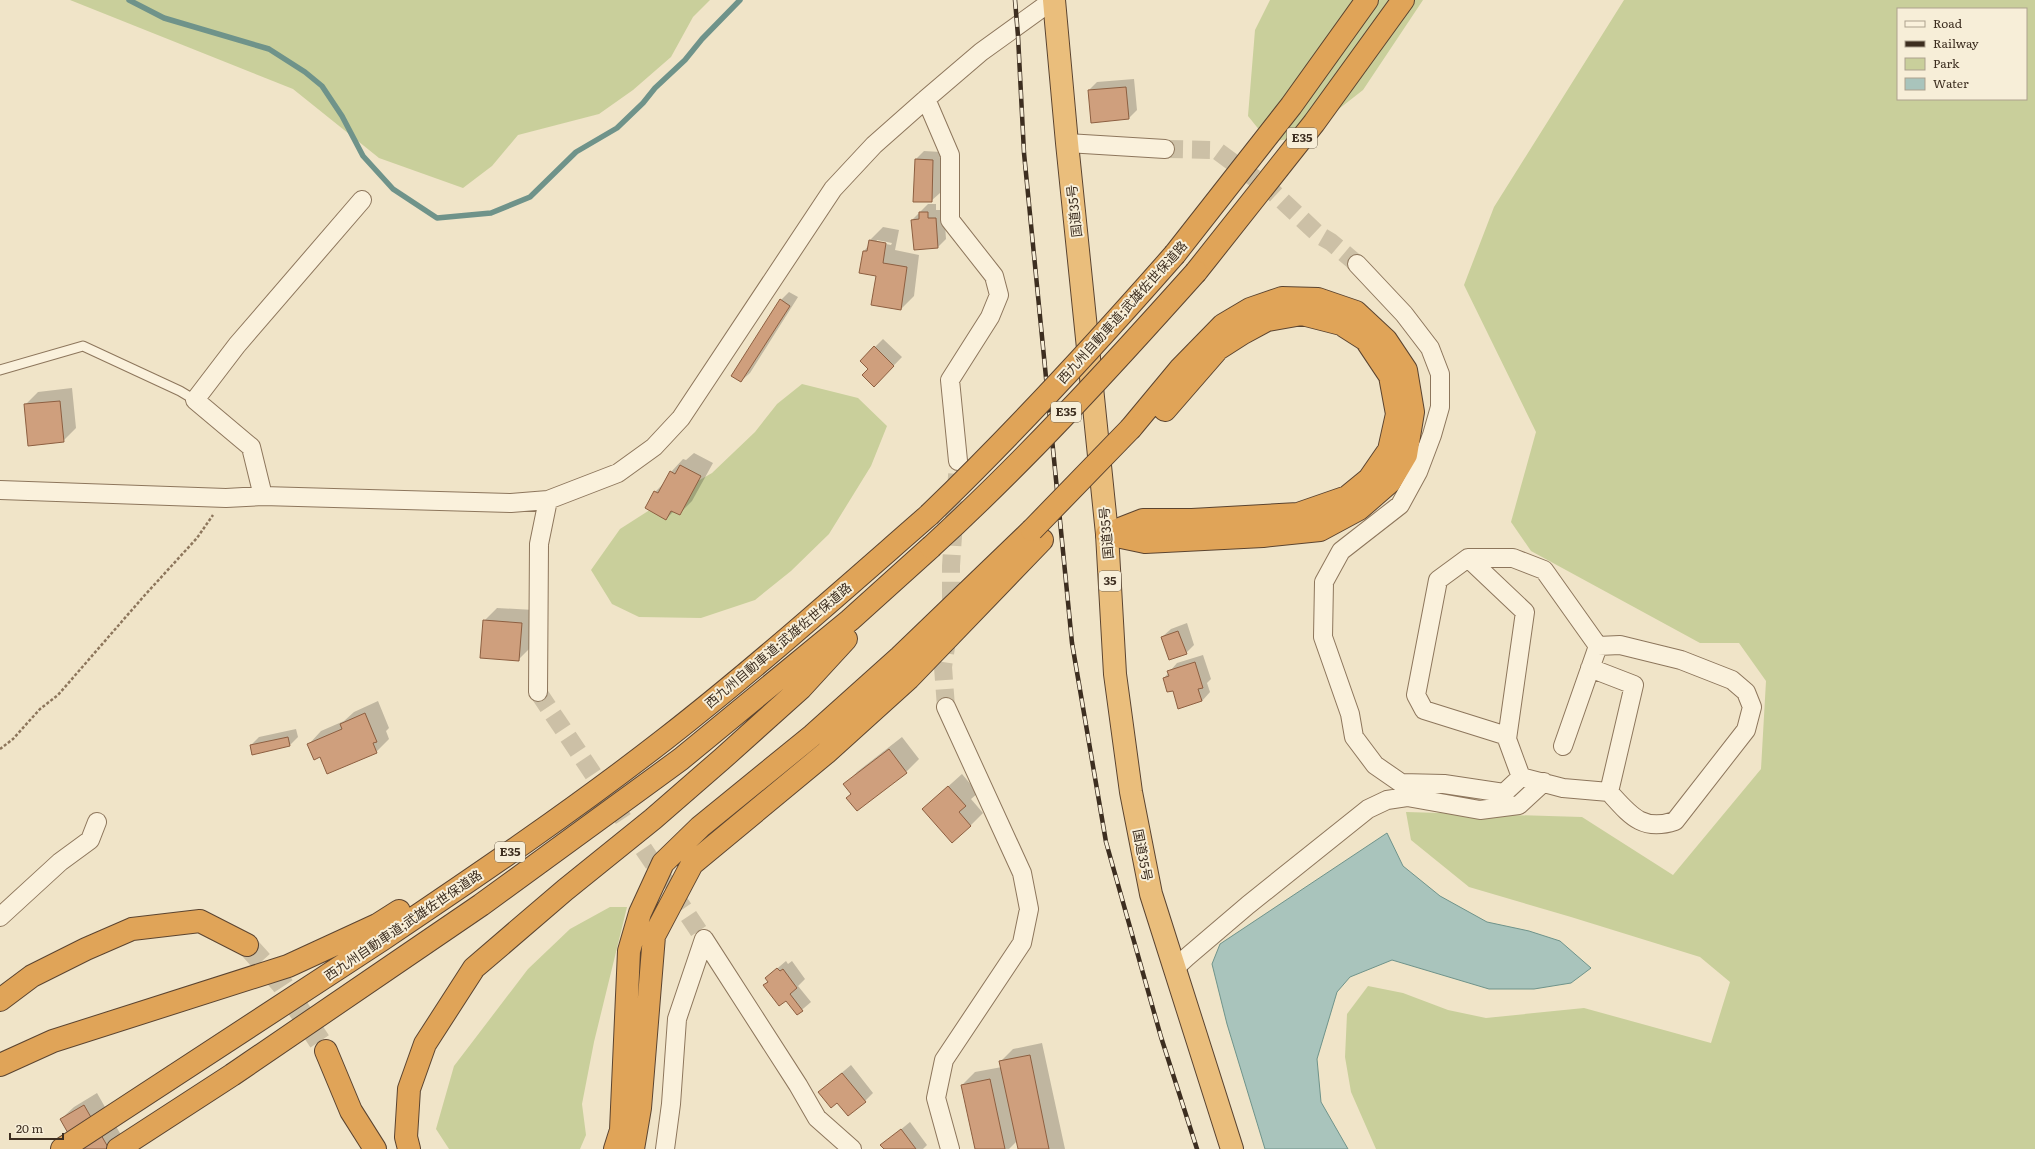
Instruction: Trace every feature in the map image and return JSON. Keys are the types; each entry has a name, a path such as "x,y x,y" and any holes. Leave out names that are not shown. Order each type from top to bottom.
{"highway":[{"name":"国道35号","path":"1053,0 1066,143 1107,534 1115,674 1131,792 1151,894 1232,1149"},
{"name":"西九州自動車道;武雄佐世保道路","path":"62,1149 217,1050 407,923 584,799 664,739 743,676 929,515 1022,423 1105,334 1175,254 1291,106 1367,0"},
{"name":"西九州自動車道;武雄佐世保道路","path":"118,1149 232,1075 481,905 681,759 850,620 931,547 994,487 1119,357 1196,272 1314,123 1403,0"},
{"path":"633,1149 640,1108 654,936 692,864 826,753 909,678 1037,535 1135,433 1180,369 1223,326 1250,309 1282,298 1318,299 1356,312 1386,340 1406,370 1413,412 1406,455 1390,482 1359,509 1320,530 1263,536 1145,542 1107,534"},
{"path":"615,1149 621,1130 629,951 640,912 663,863 700,827 813,735 1037,535"},
{"path":"409,1149 406,1137 409,1089 424,1044 474,968 566,890 653,820 801,688 931,547"},
{"path":"0,1065 53,1041 288,966 308,957 376,925 584,799"},
{"path":"0,1000 32,976 86,948 132,929 200,921 247,945"},
{"path":"326,1051 351,1111 375,1149"}],"street":[{"path":"0,490 226,498 263,496 511,503 548,500 618,474 654,446 677,422 833,189 874,145 926,99 981,52 1053,0"},
{"path":"926,99 950,156 950,220 994,276 998,295 990,318 950,380 958,461"},
{"path":"1066,143 1165,149"},
{"path":"263,496 251,447 195,400 237,345 362,200"},
{"path":"1357,264 1404,314 1430,348 1440,374 1440,407 1432,435 1418,472 1400,505 1341,551 1324,582 1323,637 1350,714 1354,737 1375,765 1401,783 1444,784 1504,793 1521,777"},
{"path":"538,692 539,544 548,500"},
{"path":"1468,558 1525,612 1507,736 1521,777"},
{"path":"1507,736 1424,710 1416,695 1438,580 1468,558 1513,558 1544,570 1598,646"},
{"path":"1521,777 1563,788 1609,792 1631,815 1646,823 1661,826 1675,821 1746,730 1752,707 1746,692 1732,680 1681,660 1620,645 1598,646"},
{"path":"1563,746 1598,646"},
{"path":"1590,668 1634,685 1609,792"},
{"path":"946,707 1022,873 1029,909 1022,943 944,1060 936,1098 950,1149"},
{"path":"1174,969 1248,905 1368,809 1387,800 1407,796 1480,810 1519,805 1544,782"},
{"path":"0,917 60,862 90,840 97,822"},
{"path":"665,1149 671,1104 677,1018 704,939 798,1085 817,1118 852,1149"}],"lane":[{"path":"0,370 83,346 180,391 195,400"}],"path":[{"path":"0,749 13,740 40,709 58,695 144,596 197,538 226,498"}],"green space":[{"path":"70,0 710,0 693,17 671,57 633,90 599,114 518,135 492,166 463,188 379,158 293,89"},
{"path":"1270,0 1423,0 1363,90 1303,137 1269,142 1248,116 1255,30"},
{"path":"1624,0 2035,0 2035,1149 1376,1149 1351,1092 1345,1057 1347,1014 1368,986 1403,993 1448,1010 1486,1018 1584,1008 1711,1043 1730,982 1700,957 1469,887 1411,840 1406,812 1582,817 1673,875 1761,769 1766,681 1739,643 1700,643 1531,551 1511,522 1536,432 1464,285 1494,207"},
{"path":"802,384 858,398 887,426 871,466 829,534 791,571 755,600 701,618 639,617 612,604 591,570 620,529 670,497 712,473 755,432 777,404"},
{"path":"610,907 627,907 594,1042 582,1104 586,1135 580,1149 449,1149 436,1129 454,1066 528,969 570,929"}],"water":[{"path":"1387,833 1403,866 1440,896 1487,922 1529,931 1560,941 1591,968 1571,983 1534,989 1489,989 1392,960 1350,977 1337,992 1317,1059 1321,1102 1348,1149 1265,1149 1227,1024 1212,964 1220,944"}],"building":[{"path":"1126,87 1129,119 1091,123 1088,90"},
{"path":"915,159 933,160 932,202 913,202"},
{"path":"919,212 928,212 928,218 936,218 938,248 914,250 911,220 919,219"},
{"path":"869,240 886,243 883,263 907,267 901,310 871,305 876,276 859,273 863,251 867,251"},
{"path":"780,299 790,306 741,382 731,376"},
{"path":"874,346 894,366 874,387 862,375 868,369 860,361"},
{"path":"60,401 64,442 28,446 24,404"},
{"path":"680,465 701,476 680,515 671,511 666,520 645,508 654,491 658,493 670,471 675,474"},
{"path":"483,620 522,623 519,661 480,658"},
{"path":"1178,631 1187,654 1169,660 1161,637"},
{"path":"1195,662 1203,688 1198,689 1202,701 1178,709 1173,691 1167,692 1163,678 1169,676 1167,671"},
{"path":"365,713 377,742 373,743 377,753 327,774 320,757 314,760 307,744 342,729 340,724"},
{"path":"288,737 290,746 252,755 250,745"},
{"path":"889,749 907,773 857,811 846,798 851,794 843,784"},
{"path":"948,786 966,806 959,812 971,826 952,843 922,809"},
{"path":"777,968 780,971 783,969 797,988 790,994 803,1011 797,1015 786,1001 779,1006 763,985 768,982 765,978"},
{"path":"1030,1055 1049,1149 1018,1149 999,1061"},
{"path":"842,1073 866,1102 848,1116 837,1103 831,1108 818,1092"},
{"path":"990,1079 1005,1149 975,1149 961,1085"},
{"path":"84,1105 109,1149 77,1149 60,1119"},
{"path":"901,1129 916,1149 884,1149 880,1145"}],"waterway":[{"path":"129,0 164,18 269,49 305,72 322,86 342,116 363,156 393,189 437,218 491,213 530,197 576,152 617,128 643,103 655,88 685,60 702,39 740,0"}],"tunnel":[{"path":"1165,149 1216,150 1272,191 1319,235 1331,242 1357,264"},
{"path":"946,707 943,667 951,614 951,566 958,461"},
{"path":"538,692 704,939"},
{"path":"247,945 282,984 326,1051"}],"railway":[{"path":"1015,0 1024,153 1072,643 1106,842 1161,1037 1197,1149"}]}
